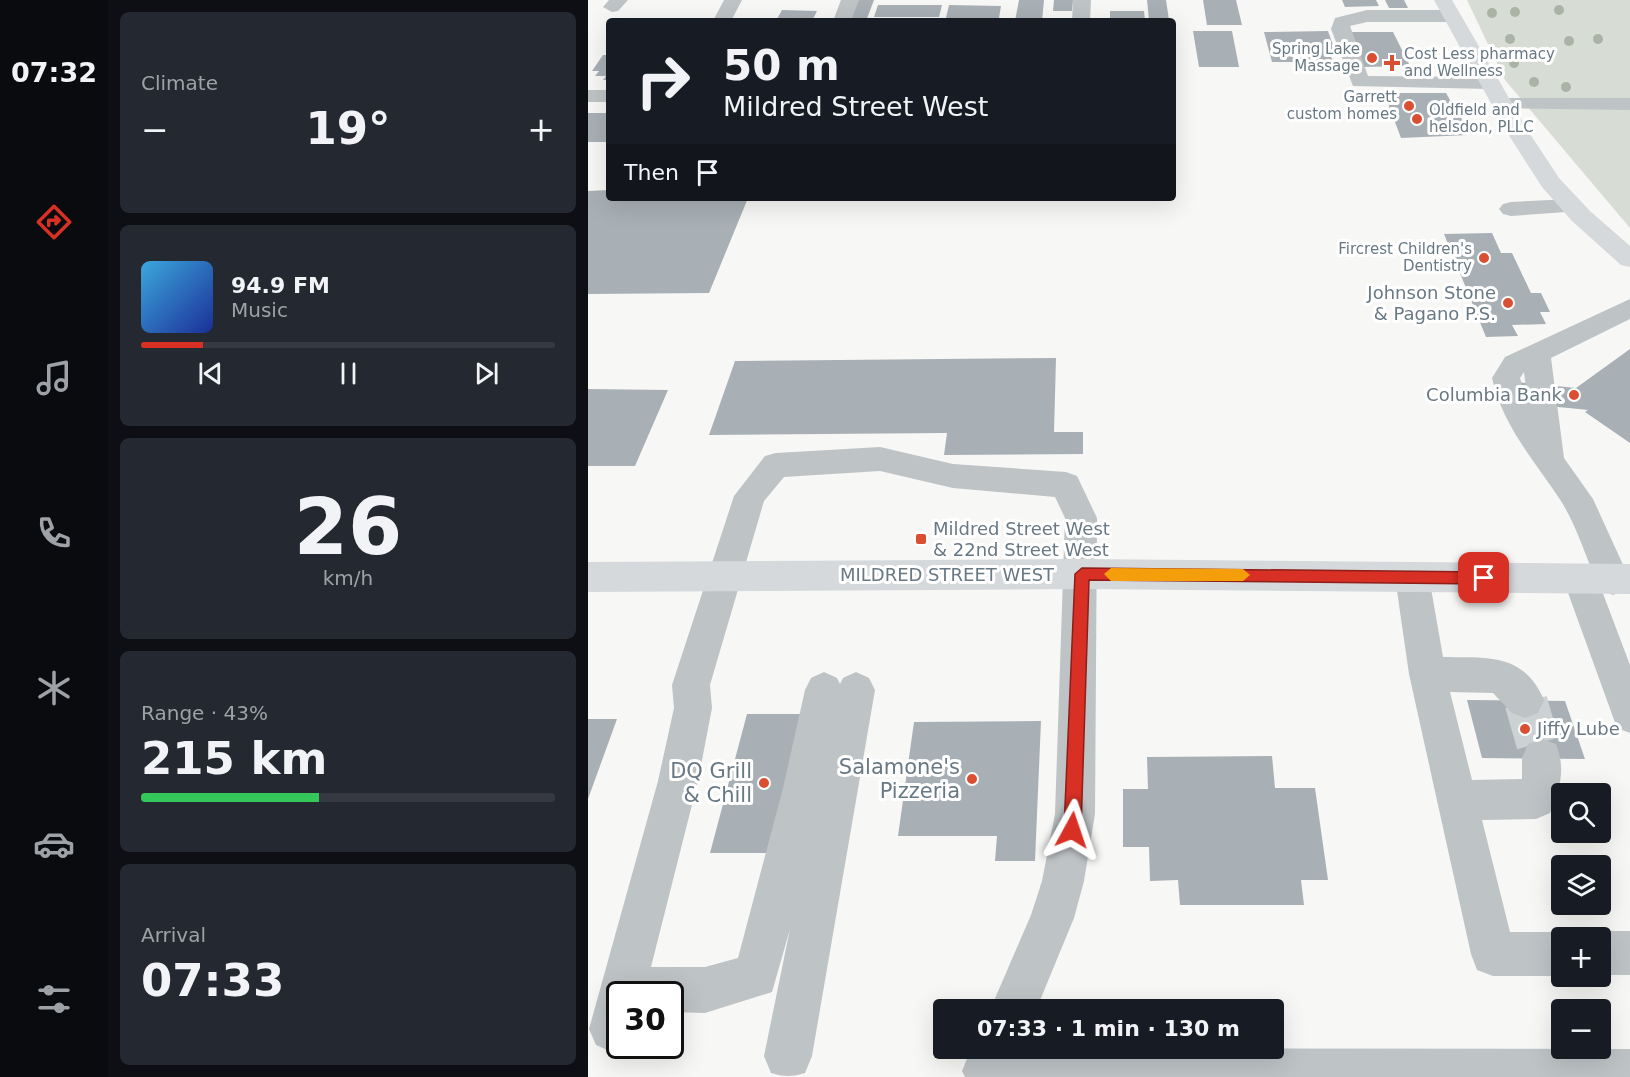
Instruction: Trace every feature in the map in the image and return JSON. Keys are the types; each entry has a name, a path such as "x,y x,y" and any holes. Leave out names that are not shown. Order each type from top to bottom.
{"main road":[{"path":"1448,8 1507,113 1550,182 1572,206 1630,259"},
{"name":"MILDRED STREET WEST","path":"588,577 1082,574 1608,579"}],"street":[{"path":"724,18 733,0"},
{"path":"843,18 850,0"},
{"path":"1081,18 1082,0"},
{"path":"1358,74 1340,29 1342,22 1359,17 1403,16 1448,8"},
{"path":"1358,74 1429,72"},
{"path":"1358,74 1490,83"},
{"path":"588,96 606,96"},
{"path":"1507,113 1630,104"},
{"path":"1507,113 1630,118"},
{"path":"1511,209 1572,206"},
{"path":"1630,308 1536,353 1550,462 1582,508 1608,579 1630,715"},
{"path":"625,981 678,780 693,708 690,685 750,496 776,465 880,459 952,476 1066,484 1081,518 1082,574 1075,814 1070,846 1052,918 1018,999"},
{"path":"1412,577 1427,674 1455,801 1493,954 1551,954"},
{"path":"1427,674 1502,676 1525,700"},
{"path":"684,993 756,976 803,788 840,690 788,1056"},
{"path":"1455,801 1536,799 1542,783 1542,758"},
{"path":"1611,953 1630,953"},
{"path":"989,1066 1630,1073"}],"shaded area":[{"path":"1467,0 1630,0 1630,228 1505,80"}],"building":[{"path":"855,0 874,0 867,18 849,18"},
{"path":"1019,0 1044,0 1042,18 1016,18"},
{"path":"1054,0 1073,0 1072,11 1053,11"},
{"path":"1147,0 1166,0 1169,18 1149,18"},
{"path":"1203,0 1236,0 1242,25 1207,25"},
{"path":"1342,0 1376,0 1379,6 1345,7"},
{"path":"1385,0 1404,0 1408,8 1389,8"},
{"path":"878,5 942,5 939,17 874,17"},
{"path":"949,5 1001,6 999,18 946,18"},
{"path":"782,10 817,11 814,18 778,18"},
{"path":"1110,11 1144,11 1145,18 1110,18"},
{"path":"1193,31 1232,31 1239,67 1199,67"},
{"path":"1328,31 1335,51 1329,51 1333,62 1272,62 1264,32"},
{"path":"1349,32 1393,32 1410,66 1363,67"},
{"path":"603,55 606,55 606,76 595,76 599,71 592,71"},
{"path":"1393,93 1446,93 1450,100 1454,100 1468,135 1401,138 1387,101 1396,101"},
{"path":"588,113 606,113 606,142 588,142"},
{"path":"606,190 606,201 747,201 709,293 588,294 588,191"},
{"name":"Johnson Stone & Pagano P.S.","path":"1492,233 1501,253 1512,253 1531,293 1541,293 1550,312 1540,312 1546,324 1512,325 1518,336 1486,337 1444,234"},
{"name":"Columbia Bank","path":"1630,349 1630,443 1585,412 1588,410 1520,403 1516,382 1576,388"},
{"path":"1056,358 1054,432 1083,432 1083,454 944,455 947,433 709,435 735,361"},
{"path":"588,389 668,390 635,466 588,466"},
{"name":"Jiffy Lube","path":"1467,700 1565,701 1585,759 1482,758"},
{"name":"DQ Grill & Chill","path":"747,714 814,714 784,853 710,853"},
{"path":"588,719 617,719 588,799"},
{"name":"Salamone's Pizzeria","path":"1041,721 1035,861 995,861 997,836 898,836 914,722"},
{"path":"1272,756 1275,788 1315,788 1328,880 1301,880 1304,905 1180,905 1178,880 1150,881 1149,847 1123,847 1123,789 1148,789 1147,757"}],"tunnel":[{"path":"1525,700 1526,704"},
{"path":"1526,702 1542,758"}],"slow traffic":[{"path":"1111,574 1243,575"}],"place":[{"name":"Spring Lake Massage","path":"1372,58"},
{"name":"Cost Less pharmacy and Wellness","path":"1392,63"},
{"name":"Garrett custom homes","path":"1409,106"},
{"name":"Oldfield and helsdon, PLLC","path":"1417,119"},
{"name":"Fircrest Children's Dentistry","path":"1484,258"},
{"name":"Johnson Stone & Pagano P.S.","path":"1508,303"},
{"name":"Columbia Bank","path":"1574,395"},
{"name":"Mildred Street West & 22nd Street West","path":"921,539"},
{"name":"Jiffy Lube","path":"1525,729"},
{"name":"Salamone's Pizzeria","path":"972,779"},
{"name":"DQ Grill & Chill","path":"764,783"}],"route":[{"path":"1072,830 1075,814 1082,574 1484,578"}]}
